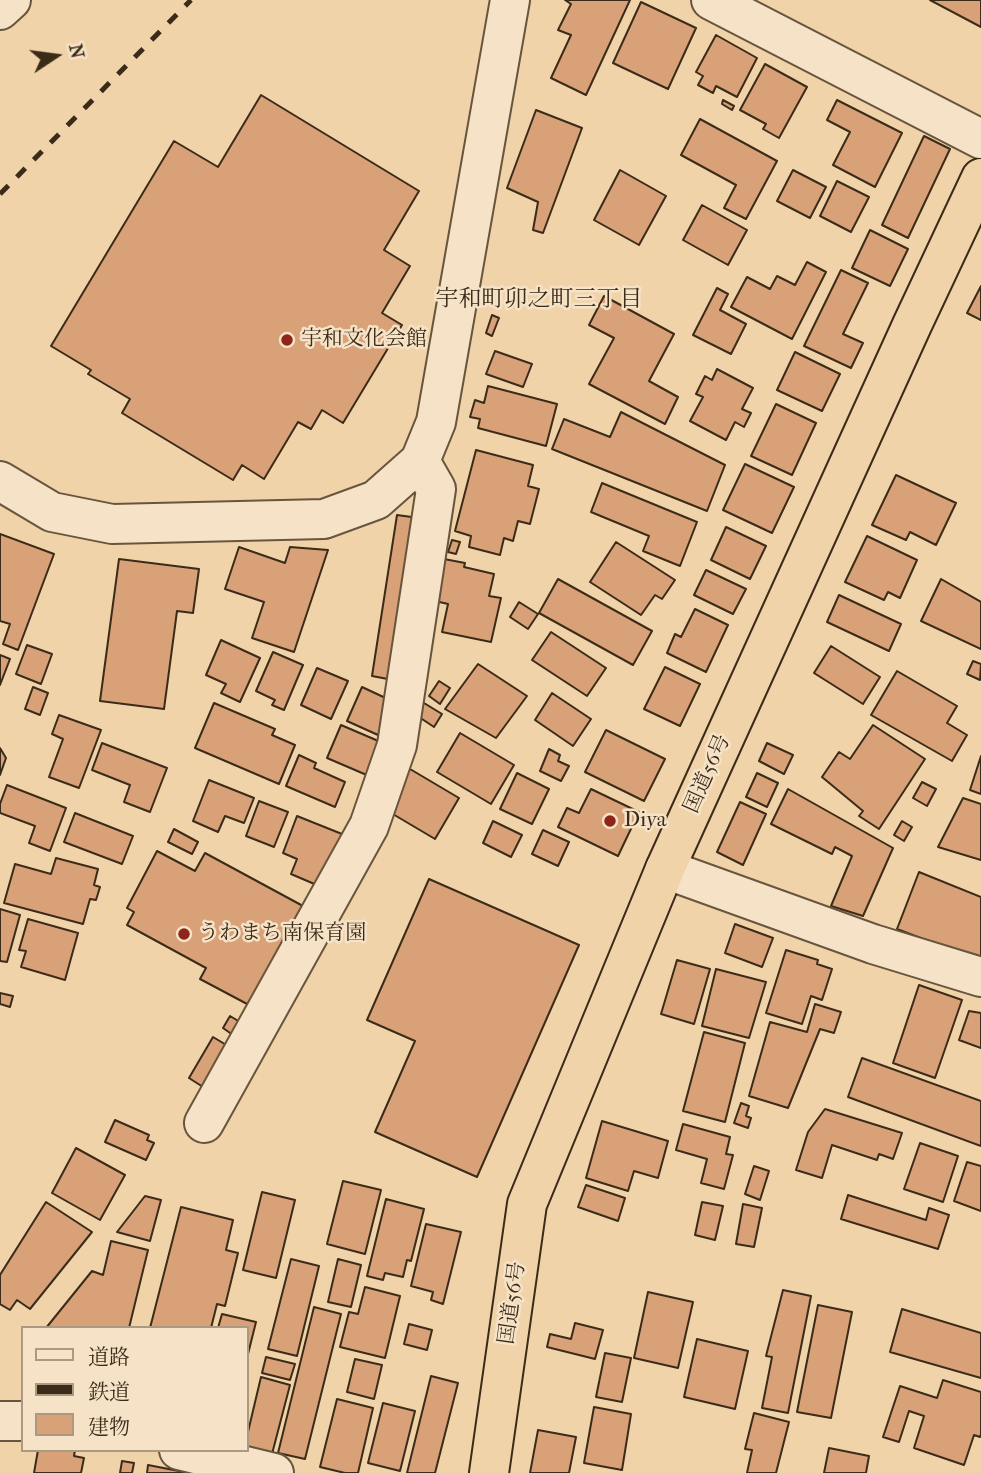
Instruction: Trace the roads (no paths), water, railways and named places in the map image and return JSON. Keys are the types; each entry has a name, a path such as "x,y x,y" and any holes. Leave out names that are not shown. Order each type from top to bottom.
{"highway":[{"name":"国道56号","path":"489,1473 527,1203 665,869 981,178"}],"street":[{"path":"0,10 11,0"},
{"path":"0,481 52,512 112,524 324,519 376,500 420,461 436,422 510,0"},
{"path":"711,0 981,139"},
{"path":"204,1123 369,826 397,745 436,489 420,461"},
{"path":"665,869 873,944 981,977"},
{"path":"0,1421 21,1421"},
{"path":"186,1452 274,1473"}],"railway":[{"path":"0,194 191,0"}],"place":[{"name":"宇和文化会館","path":"287,340"},
{"name":"Diya","path":"610,821"},
{"name":"うわまち南保育園","path":"184,934"}],"district":[{"name":"宇和町卯之町三丁目","path":"539,300"}]}
